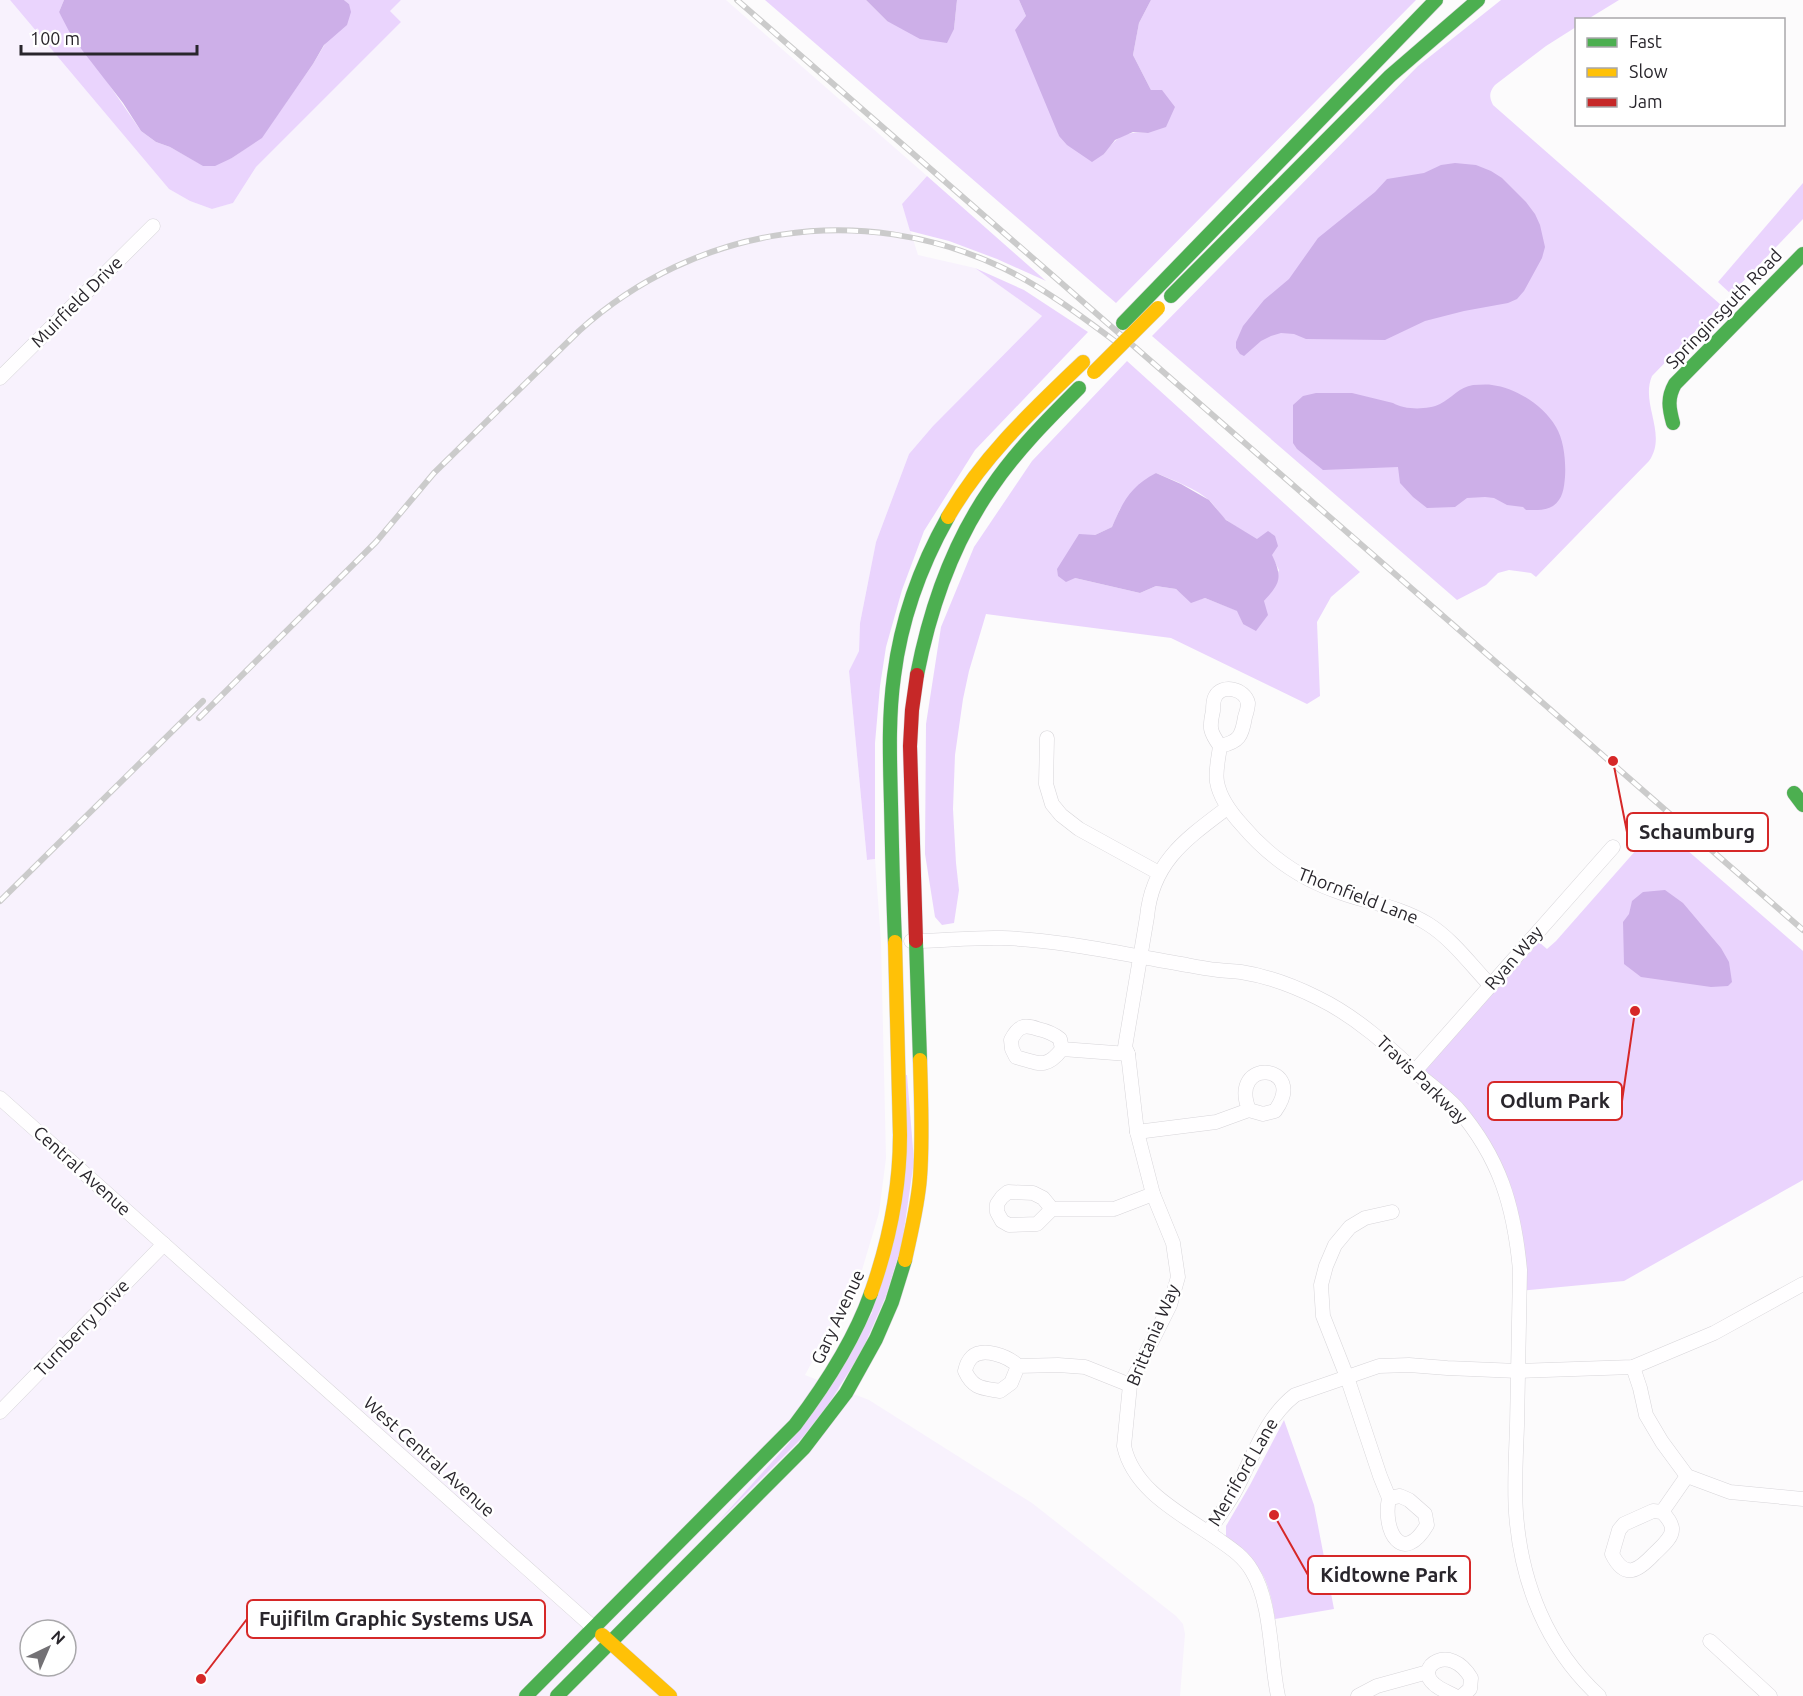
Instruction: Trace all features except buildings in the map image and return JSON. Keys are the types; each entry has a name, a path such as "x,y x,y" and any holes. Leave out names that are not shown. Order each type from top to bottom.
{"main road":[{"path":"1115,330 1436,0"},
{"path":"557,1696 804,1448 855,1379 886,1318 905,1261 916,1211 920,1179 922,1134 911,728 915,681 930,614 956,548 998,479 1030,440 1094,372 1390,76 1478,0"},
{"name":"Springinsguth Road","path":"1673,423 1668,396 1675,384 1803,254"},
{"name":"Gary Avenue","path":"526,1696 795,1425 830,1378 862,1318 881,1267 893,1217 898,1181 900,1138 890,720 895,671 902,636 910,607 933,548 968,485 1010,434 1087,358"},
{"path":"1794,793 1803,805"},
{"name":"West Central Avenue","path":"594,1628 670,1696"}],"street":[{"name":"Muirfield Drive","path":"0,378 153,226"},
{"path":"1047,738 1046,784 1052,804 1056,809 1079,829 1159,873"},
{"path":"1220,746 1217,782 1227,808"},
{"name":"Brittania Way","path":"1227,808 1186,839 1159,873 1149,901 1125,1047 1128,1054 1137,1132 1154,1194 1173,1243 1178,1277 1170,1305 1130,1385 1124,1446 1134,1471 1145,1486 1236,1552 1254,1573 1262,1591 1278,1696"},
{"name":"Thornfield Lane","path":"1227,808 1269,854 1304,878 1341,893 1415,917 1429,925 1442,934 1490,985"},
{"name":"Ryan Way","path":"1415,1071 1613,847"},
{"name":"Travis Parkway","path":"895,942 1002,938 1092,948 1215,970 1240,972 1289,985 1344,1012 1368,1030 1455,1107 1478,1136 1499,1173 1517,1235 1520,1270 1516,1512 1527,1582 1539,1613 1562,1654 1599,1696"},
{"path":"1062,1049 1128,1054"},
{"name":"Central Avenue","path":"0,1098 164,1244"},
{"path":"1137,1132 1216,1122 1249,1110"},
{"path":"1052,1209 1114,1209 1154,1194"},
{"path":"1389,1498 1323,1316 1321,1285 1335,1245 1350,1227 1365,1218 1392,1212"},
{"name":"West Central Avenue","path":"164,1244 594,1628"},
{"name":"Turnberry Drive","path":"0,1412 164,1244"},
{"name":"Merriford Lane","path":"1208,1532 1233,1494 1272,1418 1295,1395 1379,1366 1389,1365 1518,1371 1633,1366 1714,1333 1803,1284"},
{"path":"1017,1366 1085,1367 1130,1385"},
{"path":"1633,1366 1646,1416 1687,1476 1730,1492 1803,1499"},
{"path":"1662,1512 1687,1476"},
{"path":"1653,1510 1662,1512 1670,1522 1672,1530 1669,1538 1642,1566 1635,1571 1625,1570 1616,1563 1612,1554 1619,1530 1624,1524 1653,1510"},
{"path":"1710,1641 1770,1696"},
{"path":"1455,1696 1434,1684 1430,1679 1428,1672 1432,1663 1447,1659 1466,1670 1472,1678 1470,1689 1462,1696"},
{"path":"1358,1696 1377,1686 1428,1672"}],"shaded area":[{"path":"0,0 10,0 169,189 190,201 212,209 233,203 256,167 401,22 390,11 401,0 726,0 927,176 902,204 918,255 975,268 1042,316 933,426 909,454 876,542 860,623 859,651 849,671 867,860 875,859 881,942 886,1158 879,1213 862,1270 805,1375 869,1400 1032,1503 1176,1616 1183,1624 1185,1634 1180,1696 0,1696"},
{"path":"10,0 64,0 59,12 141,131 156,142 204,166 232,158 262,137 313,64 349,4 344,0 401,0 390,11 401,22 256,167 233,203 212,209 190,201 169,189"},
{"path":"64,0 344,0 349,4 351,12 347,25 324,45 262,138 232,158 215,166 203,166 170,147 156,142 141,131 123,103 72,37 59,12"},
{"path":"765,0 866,0 887,21 954,29 957,0 1019,0 1026,16 1059,136 1104,154 1123,136 1148,133 1151,90 1133,55 1139,23 1151,0 1416,0 1116,303"},
{"path":"866,0 957,0 954,29 947,43 920,39 887,21"},
{"path":"1019,0 1151,0 1139,23 1133,55 1151,90 1162,90 1175,107 1166,127 1148,133 1133,132 1115,140 1104,154 1092,162 1067,145 1059,136 1015,30 1026,16"},
{"path":"1501,0 1619,0 1590,18 1575,18 1575,28 1546,46 1495,85 1490,95 1493,105 1721,305 1652,376 1649,397 1656,440 1649,461 1536,577 1531,573 1509,570 1498,573 1486,585 1457,600 1152,336 1418,66"},
{"path":"1455,163 1476,165 1502,178 1535,214 1545,247 1542,258 1524,291 1517,299 1425,321 1385,340 1306,339 1294,334 1281,333 1261,341 1244,356 1240,354 1236,348 1236,342 1243,326 1264,300 1289,279 1318,238 1375,192 1387,179 1424,173 1441,165"},
{"path":"927,176 1046,281 949,241 910,231 902,204"},
{"path":"1803,183 1803,219 1731,294 1718,282"},
{"path":"975,268 1024,290 1088,332 975,450 924,531 902,590 886,647 875,743 875,859 867,860 849,671 859,651 860,623 876,542 909,454 933,426 1042,316"},
{"path":"1127,361 1360,572 1331,597 1317,622 1320,696 1307,704 1171,638 986,614 969,671 955,755 953,809 959,890 954,923 942,925 935,917 925,854 926,724 941,627 974,547 1032,461","holes":["1156,473 1205,497 1226,520 1263,546 1274,560 1279,570 1264,601 1243,624 1238,611 1205,598 1191,602 1176,589 1156,586 1140,593 1075,578 1095,535 1112,527 1120,509"]},
{"path":"1473,385 1492,385 1510,390 1528,399 1551,419 1559,432 1563,445 1565,471 1562,493 1559,500 1550,508 1526,510 1523,507 1507,505 1494,498 1485,497 1467,498 1455,507 1427,508 1400,483 1398,467 1323,470 1293,443 1293,405 1303,396 1316,393 1352,393 1403,407 1423,408 1440,404 1464,388"},
{"path":"1156,473 1209,500 1226,520 1257,539 1268,531 1275,536 1278,546 1272,555 1278,569 1278,580 1264,601 1268,615 1256,631 1243,624 1237,611 1205,598 1191,603 1176,589 1156,586 1140,593 1075,578 1066,582 1058,576 1057,569 1079,534 1095,535 1112,527 1129,495 1140,483"},
{"path":"1656,823 1803,951 1803,1180 1624,1281 1519,1291 1517,1235 1484,1145 1415,1071 1533,937 1547,949 1556,941 1637,849"},
{"path":"1665,890 1683,903 1721,948 1729,962 1732,982 1728,986 1711,987 1641,977 1624,964 1623,922 1629,914 1632,901 1643,892"},
{"path":"906,1075 914,1161 902,1244 886,1296 862,1351 828,1405 802,1438 717,1523 789,1443 872,1313"},
{"path":"1284,1420 1314,1505 1334,1609 1275,1619 1266,1581 1255,1563 1226,1538 1226,1526"}],"railway":[{"path":"737,0 1803,930"},
{"path":"199,718 376,542 434,473 579,331 625,295 674,267 727,247 781,235 837,230 893,234 949,247 1003,268 1050,295 1124,348"},
{"path":"0,901 203,701"}],"traffic: fast":[{"path":"1123,323 1436,0"},
{"path":"1171,296 1390,76 1478,0"},
{"path":"1673,423 1670,403 1675,384 1803,254"},
{"path":"917,675 922,650 944,577 977,509 1022,448 1079,388"},
{"path":"895,942 890,756 894,676 907,614 929,554 948,517"},
{"path":"1794,793 1803,805"},
{"path":"916,941 920,1060"},
{"path":"557,1696 804,1448 846,1393 876,1339 892,1302 905,1260"},
{"path":"526,1696 795,1425 838,1362 871,1293"}],"traffic: slow":[{"path":"1094,372 1158,308"},
{"path":"948,517 993,454 1083,362"},
{"path":"871,1293 892,1215 898,1175 900,1135 895,942"},
{"path":"905,1260 920,1177 922,1133 920,1060"},
{"path":"602,1635 670,1696"}],"traffic: jam":[{"path":"916,941 910,746 917,675"}],"place":[{"name":"Schaumburg","path":"1613,761"},
{"name":"Odlum Park","path":"1635,1011"},
{"name":"Kidtowne Park","path":"1274,1515"},
{"name":"Fujifilm Graphic Systems USA","path":"201,1679"}]}
